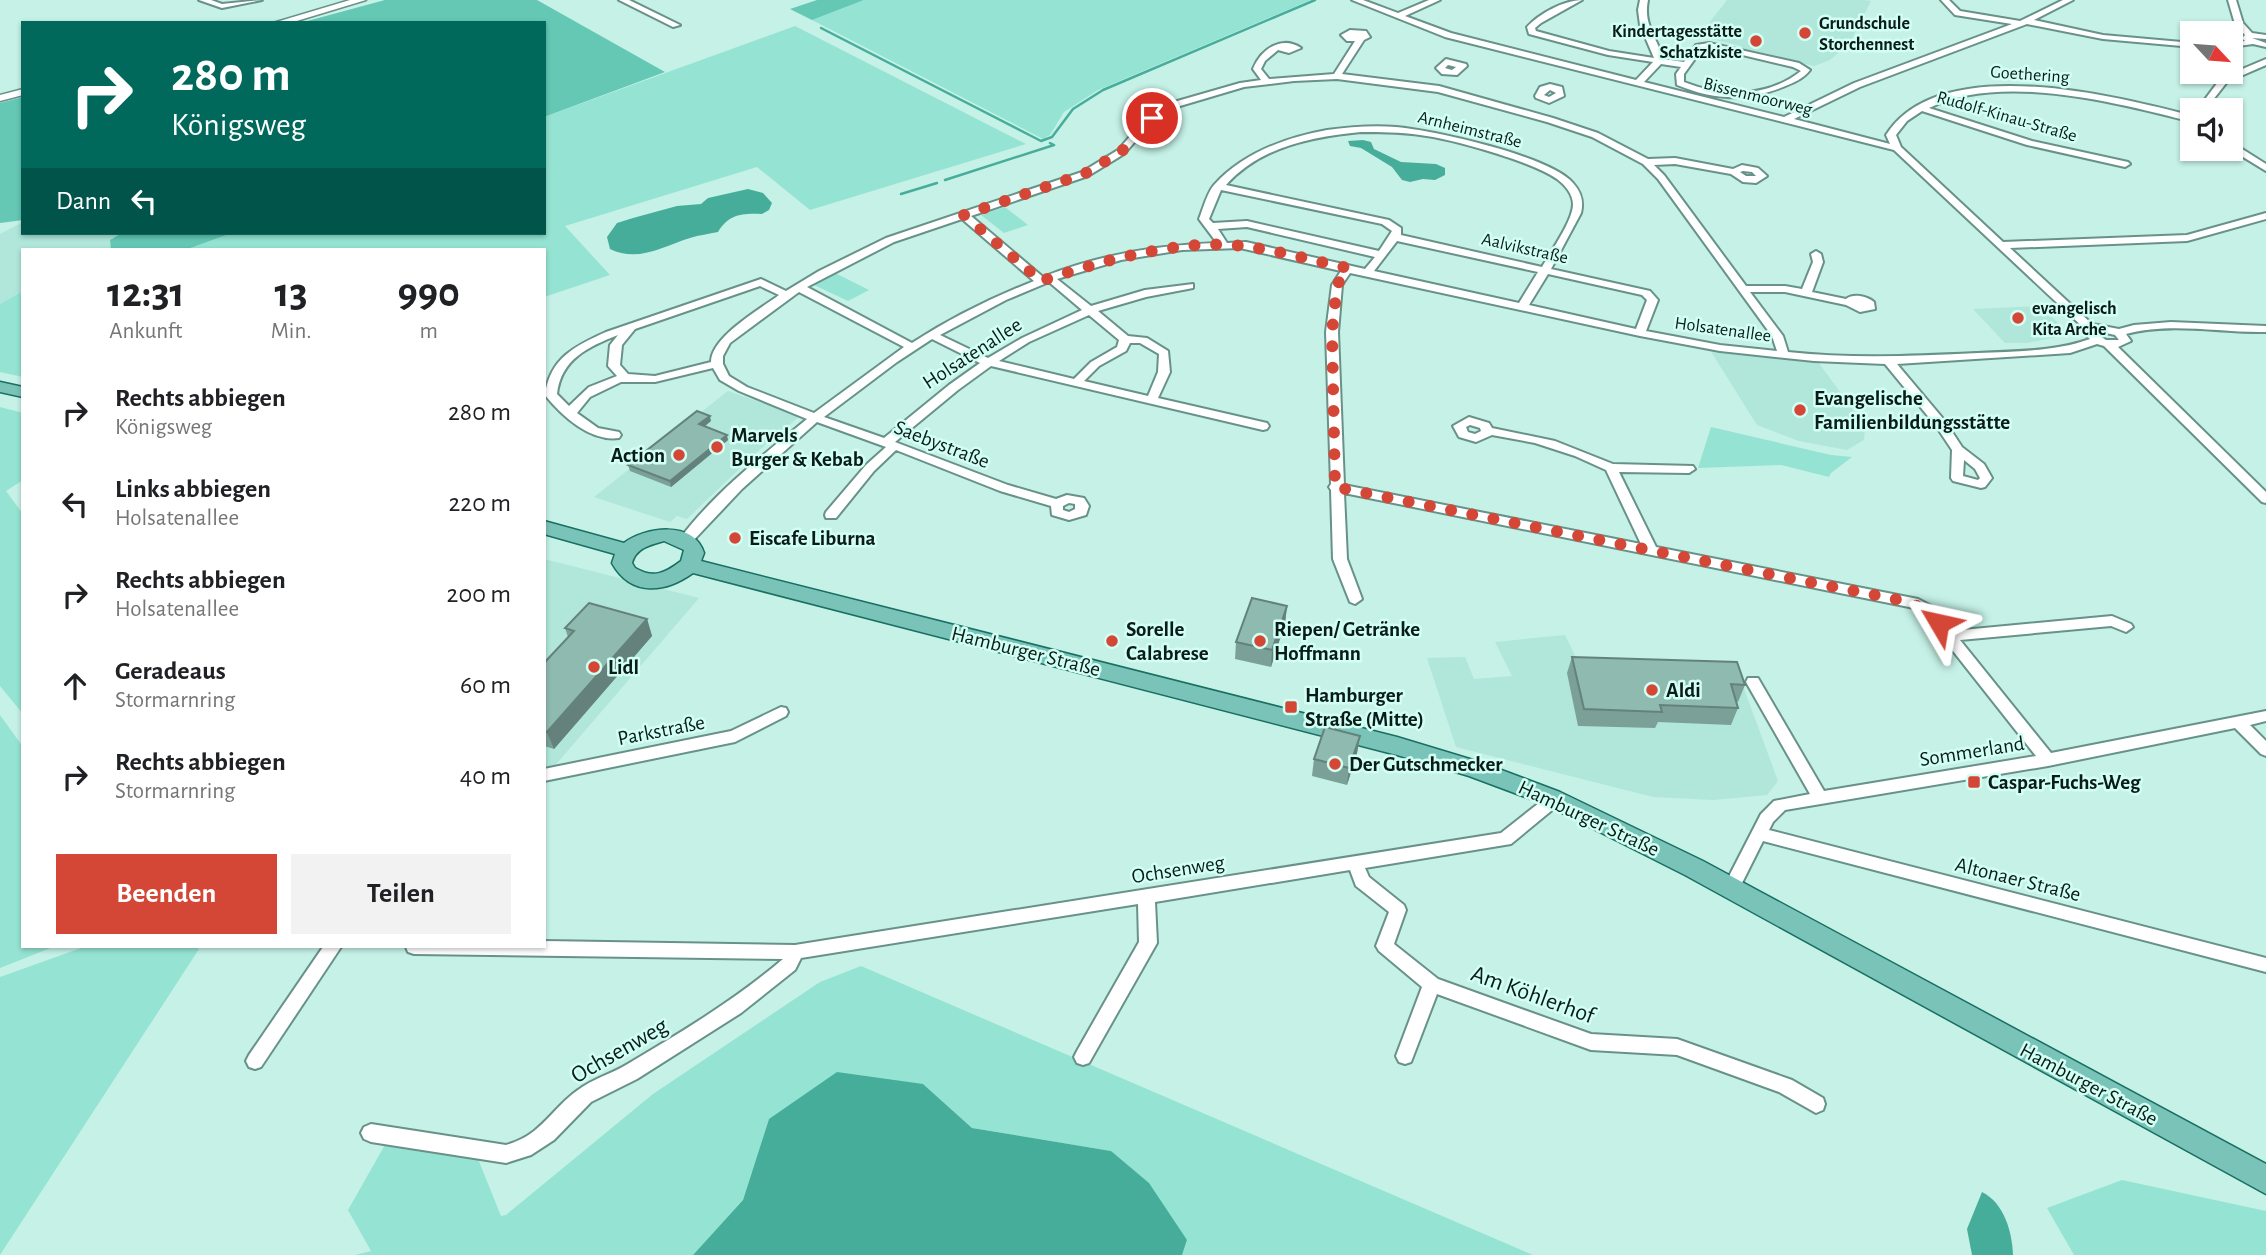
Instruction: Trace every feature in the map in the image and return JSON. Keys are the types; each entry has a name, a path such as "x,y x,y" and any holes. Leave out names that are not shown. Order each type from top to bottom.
{"main road":[{"path":"0,387 21,392"},
{"path":"546,528 627,551"},
{"path":"663,535 687,540 693,547 694,556 689,565 678,574 662,580 646,581 632,578 624,570 622,561 627,551 637,543 663,535"},
{"name":"Hamburger Straße","path":"689,565 1397,746 1475,769 1552,797 1731,888 2266,1180"}],"street":[{"path":"203,0 222,6 258,0"},
{"path":"285,21 362,0"},
{"path":"623,0 676,25"},
{"name":"Bissenmoorweg","path":"1356,0 1448,35 1897,148 2091,329 2090,333 2266,499"},
{"path":"1398,16 1436,0"},
{"path":"1578,0 1538,20 1531,27 1532,32 1608,53 1686,65"},
{"path":"1643,0 1643,27 1659,61"},
{"path":"1945,0 1958,13 2103,37 2180,44"},
{"path":"1783,121 1906,64 2024,22 2069,0"},
{"path":"2232,0 2239,24 2251,39 2266,45"},
{"path":"2244,41 2266,37"},
{"path":"1337,76 1360,39"},
{"path":"1704,44 1796,65 1806,70 1795,79 1742,98 1680,83 1680,74 1686,65 1704,44"},
{"path":"1266,81 1256,69 1257,65 1272,50 1279,47"},
{"path":"1638,83 1659,61"},
{"path":"2210,98 2224,80 2266,62"},
{"path":"1438,89 1454,73"},
{"path":"571,414 576,403 590,391 625,377 655,379 717,365 717,356 725,341 798,288 890,240 1057,185 1094,169 1121,152 1152,118 1177,104 1206,94 1266,81 1337,76 1438,89 1534,115 1595,135 1646,162 1661,177 1777,336 1784,355"},
{"name":"Goethering","path":"1897,148 1891,135 1898,123 1921,108 1970,89 2014,87 2055,91 2180,116"},
{"path":"0,98 21,93"},
{"path":"1534,115 1549,100"},
{"name":"Rudolf-Kinau-Straße","path":"1921,108 2030,143 2125,164"},
{"name":"Arnheimstraße","path":"1211,226 1203,219 1205,208 1218,186 1249,158 1296,139 1382,129 1419,132 1459,141 1536,164 1564,180 1575,193 1578,205 1570,226 1523,306"},
{"path":"2243,154 2266,168"},
{"path":"2246,156 2266,154"},
{"path":"1646,162 1675,160 1734,172"},
{"path":"1218,186 1385,222 1395,227 1395,237 1368,272"},
{"path":"964,215 1125,338 1143,340 1164,353 1166,366 1160,386 1151,400"},
{"path":"2000,245 2187,238 2266,216"},
{"path":"1223,246 1211,226 1247,224 1381,255"},
{"name":"Aalvikstraße","path":"1395,237 1651,296 1653,300 1640,333"},
{"name":"Holsatenallee","path":"687,540 746,479 815,417 866,376 910,346 997,298 1046,279 1145,253 1239,245 1690,344 1784,355 1888,361 2038,353 2070,350 2102,342"},
{"path":"1805,295 1818,262 1816,254"},
{"path":"1348,268 1337,285 1332,332 1335,487 1340,559 1355,599"},
{"path":"615,435 594,431 551,395 554,377 562,363 600,338 761,282 786,295"},
{"name":"Holsatenallee","path":"831,516 890,444 936,398 987,362 1039,332 1090,310 1129,298 1189,286"},
{"name":"Holsatenallee","path":"798,288 910,346"},
{"path":"1743,289 1785,289 1849,303"},
{"path":"625,377 614,366 616,345 631,327"},
{"path":"2091,329 2266,329"},
{"path":"2102,342 2119,344 2125,341 2125,329"},
{"path":"930,334 987,362 1263,426"},
{"path":"1076,383 1095,364 1122,349 1125,338"},
{"path":"1888,361 1958,450"},
{"name":"Saebystraße","path":"717,365 724,378 743,389 1004,488 1057,504"},
{"path":"1488,431 1522,435 1570,448 1611,468 1689,468"},
{"path":"1611,468 1651,551"},
{"path":"1335,487 1919,604 1928,610 2048,760"},
{"path":"1949,636 2112,621 2126,627"},
{"path":"1753,682 1819,797"},
{"name":"Parkstraße","path":"546,775 736,736 781,712"},
{"name":"Sommerland","path":"1731,888 1767,818 1780,805 2048,760 2266,716"},
{"path":"2238,722 2266,750"},
{"name":"Ochsenweg","path":"490,948 794,952 1356,865 1505,839 1545,807 1552,797"},
{"name":"Altonaer Straße","path":"1759,834 2266,965"},
{"name":"Am Köhlerhof","path":"1356,865 1362,881 1398,909 1385,946 1432,984 1591,1042 1677,1047 1785,1086 1816,1104"},
{"path":"1083,1058 1148,943 1146,897"},
{"path":"255,1061 331,948"},
{"name":"Ochsenweg","path":"371,1133 506,1154 524,1149 547,1134 584,1096 630,1073 735,1007 789,965 794,952"},
{"path":"1405,1056 1432,984"}],"shaded area":[{"path":"385,0 537,0 665,72 546,116 546,21 307,21"},
{"path":"817,0 864,0 812,20 790,9"},
{"path":"864,0 1311,0 1098,90 1064,112 1050,135 1043,139 812,20"},
{"name":"Grundschule Storchennest","path":"1727,0 1871,1 1850,43 1830,60 1814,66 1739,49 1741,46 1699,36"},
{"path":"795,26 1026,144 810,210 757,167 565,226 610,275 546,296 546,248 191,248 226,235 546,235 546,116"},
{"path":"21,98 21,220 0,223 0,103"},
{"path":"1348,141 1371,142 1374,149 1401,162 1436,164 1445,168 1445,175 1435,180 1402,180 1392,167 1361,148 1350,146"},
{"path":"748,189 763,193 772,203 769,210 762,214 731,218 718,232 693,237 651,252 631,254 610,249 607,237 617,223 677,206 701,204 708,198"},
{"path":"1005,207 1028,225 1004,233 981,215"},
{"path":"21,223 21,235 119,235 110,240 111,248 21,248 21,292 0,304 0,234"},
{"path":"119,235 226,235 191,248 111,248 110,240"},
{"path":"835,273 869,290 848,301 814,285"},
{"path":"21,292 21,377 0,372 0,304"},
{"name":"evangelisch Kita Arche","path":"2041,306 2062,327 2062,336 2027,343 2005,343 1973,309"},
{"name":"Evangelische Familienbildungsstätte","path":"1710,350 1818,362 1865,426 1864,440 1847,450 1799,441 1757,425"},
{"path":"728,391 800,416 757,452 687,519 677,516 670,522 594,497"},
{"path":"0,407 21,412 21,481 6,491 21,511 21,712 0,686"},
{"path":"1711,427 1831,455 1852,457 1829,477 1781,465 1698,468"},
{"path":"546,560 699,598 552,769 546,770"},
{"path":"1565,635 1583,672 1740,678 1778,781 1767,795 1713,800 1653,797 1456,747 1427,658 1465,657 1474,679 1512,676 1495,642"},
{"path":"0,715 21,744 21,948 50,948 0,968"},
{"path":"81,948 199,949 0,1255 0,977"},
{"path":"861,966 1533,1255 1182,1255 1187,1240 1111,1151 972,1128 923,1084 769,1119 743,1200 693,1255 355,1255 371,1251 348,1210 386,1143 478,1159 501,1216 506,1215 653,1094 820,982"},
{"path":"837,1072 923,1084 972,1128 1111,1151 1149,1183 1187,1240 1182,1255 693,1255 743,1200 769,1119"},
{"path":"2122,1180 2266,1211 2266,1255 2074,1255 2047,1208"},
{"path":"1982,1192 2001,1210 2011,1237 2013,1255 1972,1255 1967,1229"}],"building":[{"name":"Action","path":"697,411 710,416 699,424 727,435 670,481 628,465"},
{"path":"1252,598 1287,606 1272,650 1236,642"},
{"name":"Lidl","path":"589,603 647,619 547,732 546,661 574,631 565,628"},
{"name":"Aldi","path":"1572,657 1737,662 1745,685 1731,684 1738,708 1660,705 1662,712 1584,709"},
{"path":"1325,727 1360,736 1349,768 1314,759"}],"waterway":[{"path":"821,28 1041,141 1052,137 1073,109 1103,90 1315,0"},
{"path":"945,180 1054,145 1050,143"},
{"path":"901,194 937,183"}],"place":[{"name":"Grundschule Storchennest","path":"1805,33"},
{"name":"Kindertagesstätte Schatzkiste","path":"1756,41"},
{"name":"evangelisch Kita Arche","path":"2018,318"},
{"name":"Evangelische Familienbildungsstätte","path":"1800,410"},
{"name":"Marvels Burger & Kebab","path":"717,447"},
{"name":"Action","path":"679,455"},
{"name":"Eiscafe Liburna","path":"735,538"},
{"name":"Sorelle Calabrese","path":"1112,641"},
{"name":"Riepen/ Getränke Hoffmann","path":"1260,641"},
{"name":"Lidl","path":"594,667"},
{"name":"Aldi","path":"1652,690"},
{"name":"Hamburger Straße (Mitte)","path":"1291,707"},
{"name":"Der Gutschmecker","path":"1335,764"},
{"name":"Caspar-Fuchs-Weg","path":"1974,782"}],"route":[{"path":"1152,118 1121,152 1084,174 964,215 1041,281 1145,253 1208,246 1239,245 1348,268 1337,285 1332,332 1335,487 1919,604 1939,623"}]}
